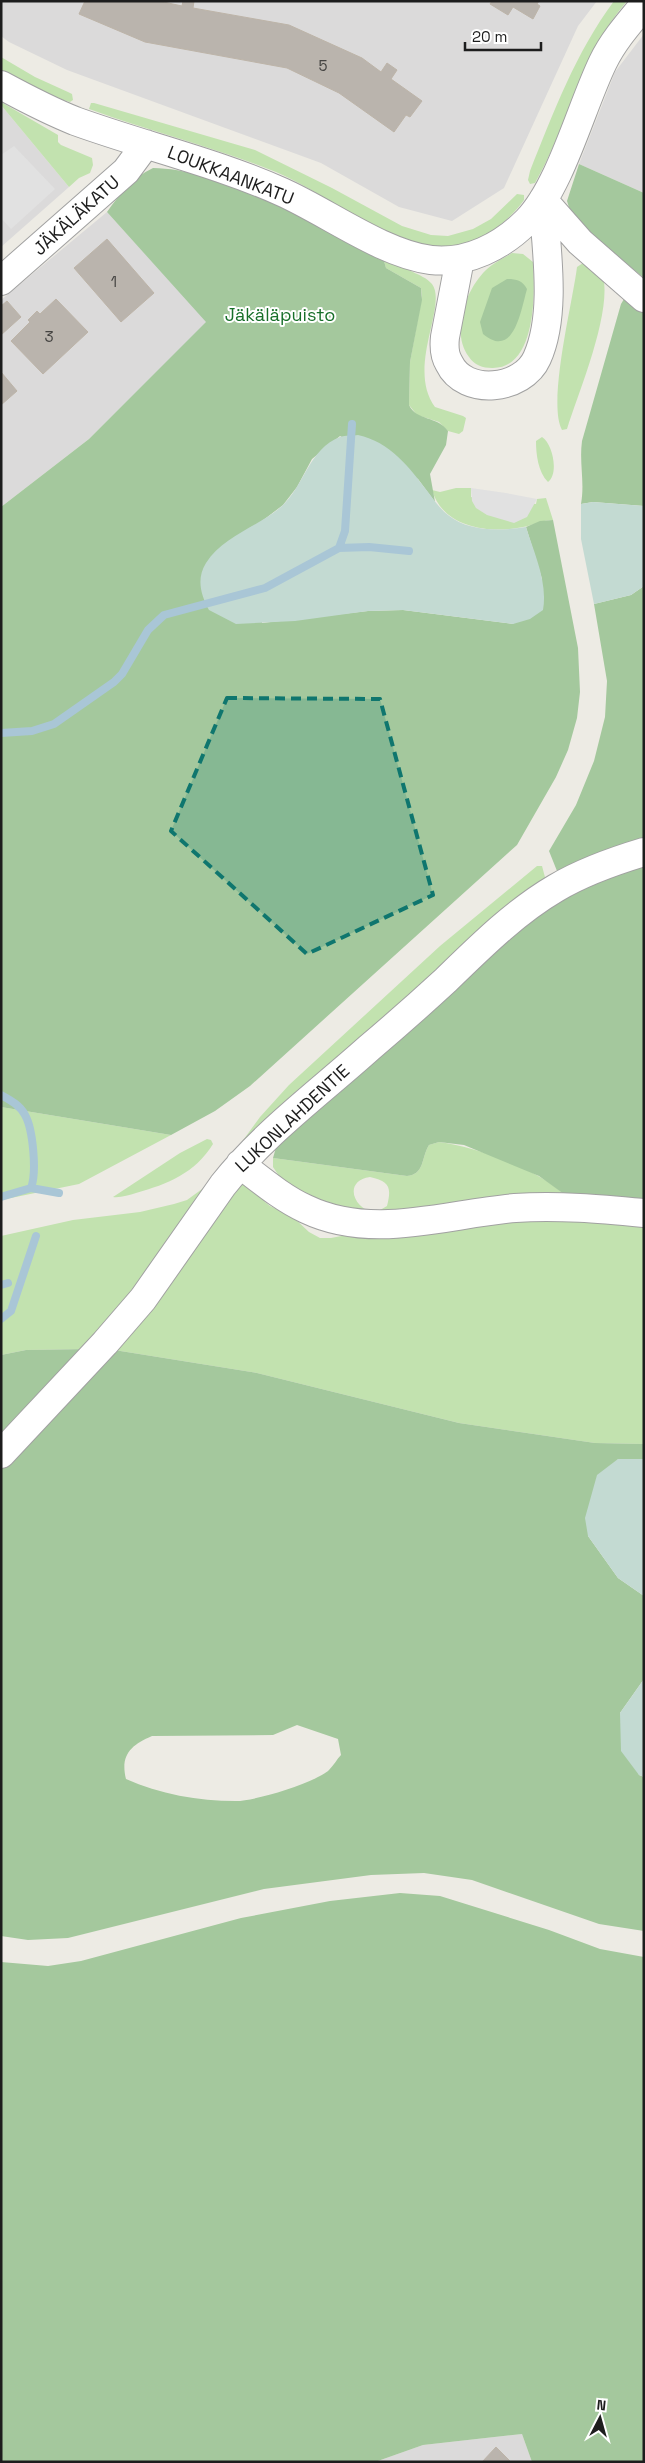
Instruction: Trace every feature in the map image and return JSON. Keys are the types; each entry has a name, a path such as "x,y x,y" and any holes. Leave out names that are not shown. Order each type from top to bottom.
{"street":[{"path":"460,260 445,337 444,348 449,364 460,376 477,384 494,385 518,378 536,359 546,326 548,298 543,200 603,62 624,28 644,5"},
{"name":"LOUKKAANKATU","path":"1,85 74,120 226,169 282,192 403,252 432,260 460,260 481,253 503,240 526,222 543,200"},
{"name":"JÄKÄLÄKATU","path":"1,281 126,171 146,144"},
{"path":"543,200 580,242 644,298"},
{"name":"LUKONLAHDENTIE","path":"1,1454 105,1343 143,1299 223,1185 240,1164 270,1134 503,928 543,897 571,880 618,860 644,852"},
{"path":"240,1164 304,1209 323,1216 360,1224 429,1222 494,1211 538,1207 644,1213"}],"highlighted area":[{"path":"227,698 380,699 433,895 307,954 171,831"}],"shaded area":[{"path":"1,1 597,1 578,26 504,188 452,221 399,207 321,163 67,70 9,42 1,36"},
{"path":"644,34 644,193 579,164 615,72"},
{"path":"1,105 69,187 1,247"},
{"path":"14,146 55,189 11,229 1,218 1,155"},
{"path":"107,212 207,322 89,439 1,507 1,300"},
{"path":"358,435 380,443 398,457 440,507 456,521 485,529 526,527 542,578 544,589 543,610 530,619 513,624 403,610 368,611 295,621 236,624 209,610 202,593 200,581 203,569 213,554 231,539 282,506 290,498 321,450 342,436"},
{"path":"471,488 537,499 527,517 514,523 487,515 476,508 472,501"},
{"path":"593,502 644,506 644,586 631,595 594,604 581,539 581,504"},
{"path":"618,1459 644,1459 644,1596 618,1578 588,1536 585,1518 597,1475"},
{"path":"644,1679 644,1777 639,1775 621,1751 620,1713"},
{"path":"522,2434 532,2462 375,2462 423,2445"}],"green space":[{"path":"614,1 627,1 611,22 598,44 576,90 547,160 535,183 530,184 528,180 530,171 566,83 588,41"},
{"path":"1,57 35,77 72,94 73,100 70,102 63,100 2,72"},
{"path":"1,102 58,135 58,142 61,145 92,158 93,165 90,173 79,178 69,187 1,105"},
{"path":"91,103 255,150 332,188 402,226 431,235 448,236 473,229 491,219 517,194 524,195 524,200 500,225 468,243 445,247 424,245 380,229 276,172 231,155 89,109"},
{"path":"579,164 644,193 644,278 573,220 567,201"},
{"name":"Jäkäläpuisto","path":"153,168 181,171 210,178 272,202 384,261 386,268 421,288 422,300 410,362 409,405 417,414 439,423 448,431 446,445 430,474 435,502 418,479 340,436 312,459 297,487 283,505 262,521 262,623 368,611 403,610 513,624 542,579 526,527 540,521 553,520 578,648 580,692 577,718 568,750 556,777 517,845 250,1086 215,1111 171,1135 1,1107 1,507 89,439 206,322 107,212 133,182"},
{"path":"512,253 523,254 533,262 534,291 530,326 525,343 518,356 507,365 492,368 482,367 471,360 463,347 461,323 463,311 472,288 479,278 492,265"},
{"path":"384,261 403,267 432,284 436,294 426,356 425,374 427,391 435,407 466,418 463,431 459,434 448,431 439,422 417,415 409,405 410,362 422,296 421,288 386,268"},
{"path":"583,263 603,276 605,292 603,310 599,331 586,374 567,429 562,430 558,417 557,398 562,351 577,267"},
{"path":"507,279 518,281 527,289 519,319 509,337 502,341 494,340 483,334 480,322 492,288"},
{"path":"629,298 644,308 644,506 593,502 581,504 582,441 621,304 624,299"},
{"path":"542,437 552,452 554,466 553,473 548,482 542,473 537,457 536,441"},
{"path":"456,488 471,488 471,497 536,504 537,499 546,498 553,520 496,530 469,525 446,513 438,503 432,490 440,492"},
{"path":"644,586 644,844 561,872 557,871 549,851 576,805 594,761 605,717 607,681 594,604 631,595"},
{"path":"644,859 644,1204 568,1197 539,1176 464,1145 439,1142 429,1145 420,1169 413,1175 407,1176 273,1158 277,1144 536,910"},
{"path":"537,866 542,866 546,881 233,1154 260,1117 289,1085 440,946"},
{"path":"1,1107 171,1135 79,1184 1,1200"},
{"path":"207,1139 211,1140 213,1144 206,1154 198,1163 180,1176 148,1190 113,1197 180,1153"},
{"path":"439,1142 490,1154 524,1168 555,1187 567,1197 372,1216 313,1199 281,1179 273,1167 273,1158 407,1176 413,1175 420,1169 429,1145","holes":["370,1177 385,1183 389,1190 387,1206 375,1213 361,1206 354,1195 356,1184"]},
{"path":"247,1182 261,1191 265,1202 270,1206 293,1217 309,1232 320,1238 508,1219 644,1222 644,1444 595,1443 459,1423 257,1373 108,1349 232,1185"},
{"path":"209,1184 213,1186 89,1349 26,1350 1,1355 1,1236 73,1220 140,1212 174,1204 187,1200"},
{"path":"89,1349 1,1438 1,1355 26,1350"},
{"path":"108,1349 257,1373 459,1423 595,1443 644,1444 644,1459 618,1459 588,1536 618,1578 644,1596 644,1679 620,1713 639,1775 644,1777 644,1931 599,1924 472,1880 424,1873 371,1875 264,1889 68,1938 28,1940 1,1936 1,1464","holes":["297,1725 338,1739 341,1755 329,1770 299,1785 256,1798 235,1801 179,1796 152,1789 126,1779 125,1763 129,1752 138,1743 152,1736 273,1735"]},
{"path":"400,1893 440,1896 549,1930 600,1949 644,1957 644,2462 532,2462 522,2434 423,2445 375,2462 1,2462 1,1962 48,1966 81,1961 241,1918 330,1901"}],"building":[{"path":"85,1 159,1 182,6 183,1 194,1 193,8 289,25 362,58 381,72 387,63 397,70 391,79 422,101 410,117 406,115 394,132 339,93 287,68 145,42 79,14"},
{"path":"492,1 539,1 537,4 540,6 533,19 513,7 508,15 490,4"},
{"path":"107,239 154,293 121,322 74,268"},
{"path":"56,299 88,332 43,374 11,341 30,322 28,320 37,311 40,314"},
{"path":"7,301 21,317 1,335 1,306"},
{"path":"1,372 17,391 1,405"},
{"path":"496,2447 511,2462 482,2462"}],"waterway":[{"path":"1,733 32,731 54,724 114,682 122,674 148,630 164,615 265,588 339,548 345,531 352,424"},
{"path":"339,548 369,547 409,551"},
{"path":"1,1095 18,1106 25,1115 32,1140 34,1162 31,1188 1,1197"},
{"path":"31,1188 59,1193"},
{"path":"1,1319 11,1311 36,1236"},
{"path":"1,1285 8,1283"}]}
